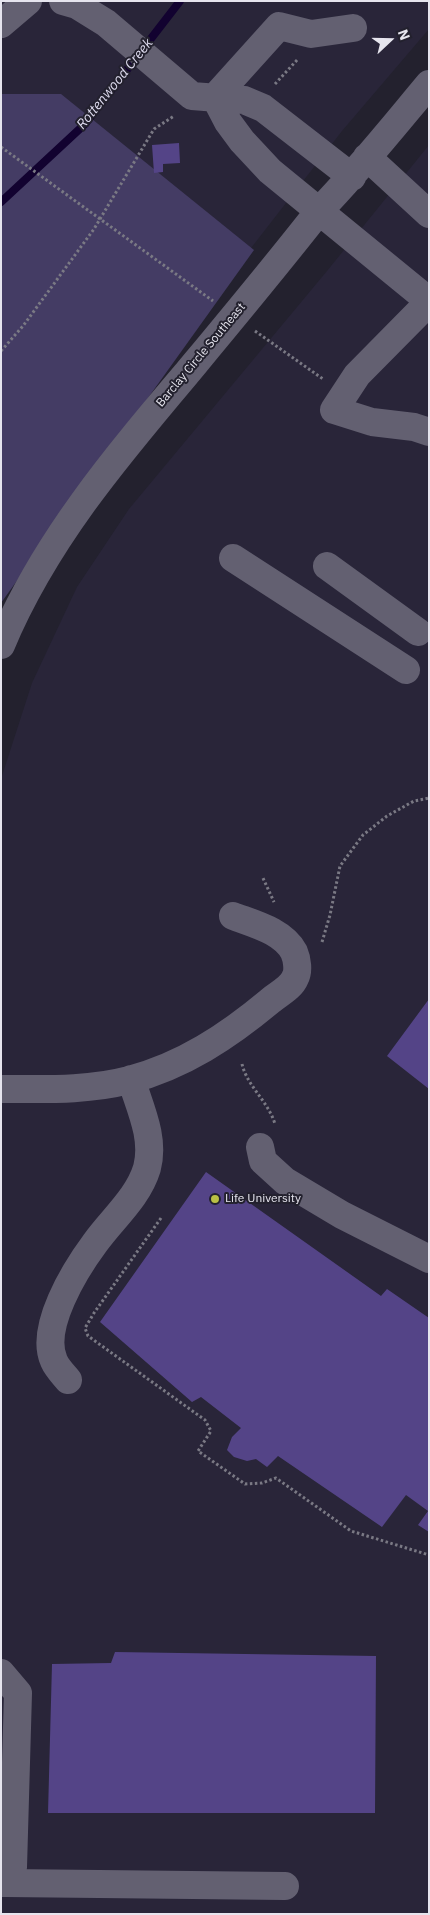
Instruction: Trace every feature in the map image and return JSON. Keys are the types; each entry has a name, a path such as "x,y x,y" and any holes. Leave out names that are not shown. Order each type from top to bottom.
{"street":[{"path":"1,24 28,1"},
{"path":"64,1 77,4 106,23 161,70 203,96 270,170 429,302 357,376 334,410 372,422 414,427 429,432"},
{"path":"203,96 280,26 311,34 353,28"},
{"name":"Barclay Circle Southeast","path":"1,645 28,589 54,544 82,502 134,435 319,212 429,84"},
{"path":"203,96 244,100 263,108 359,167 429,214"},
{"path":"233,558 406,670"},
{"path":"327,566 418,632"},
{"path":"1,1089 93,1087 132,1079 180,1061 214,1044 241,1026 295,979 297,966 293,952 281,936 233,916"},
{"path":"68,1380 54,1361 50,1334 53,1321 75,1274 94,1243 121,1211 141,1182 150,1154 150,1141 132,1079"},
{"path":"260,1147 263,1161 285,1181 342,1215 429,1258"},
{"path":"1,1673 18,1693 13,1867 4,1883 285,1886"}],"path":[{"path":"1,351 23,326 94,229 154,130 203,96"},
{"path":"1,147 219,306"},
{"path":"252,329 308,370"},
{"path":"322,942 330,915 340,866 363,835 387,816 414,801 429,798"},
{"path":"242,1064 244,1074 261,1097"},
{"path":"161,1218 94,1313 85,1328 88,1336 205,1420 211,1432 198,1451 245,1484 262,1483 276,1478 351,1531 429,1555"}],"shaded area":[{"path":"1,1 429,1 429,29 342,131 45,513 1,594"},
{"path":"1,94 61,94 254,250 1,603"},
{"name":"Life University","path":"429,145 429,1914 1,1914 1,779 32,683 77,587 129,509"}],"building":[{"path":"179,143 180,163 163,164 163,172 154,173 152,145"},
{"path":"429,999 429,1089 387,1056"},
{"path":"206,1172 381,1296 387,1289 429,1318 429,1532 418,1525 428,1511 406,1495 382,1527 278,1456 267,1467 256,1459 247,1461 234,1457 227,1450 232,1437 241,1428 201,1397 192,1402 100,1322"},
{"path":"115,1652 376,1656 375,1813 48,1813 52,1664 111,1663"}],"waterway":[{"name":"Rottenwood Creek","path":"1,202 85,124 180,1"}],"place":[{"name":"Life University","path":"215,1199"}]}
